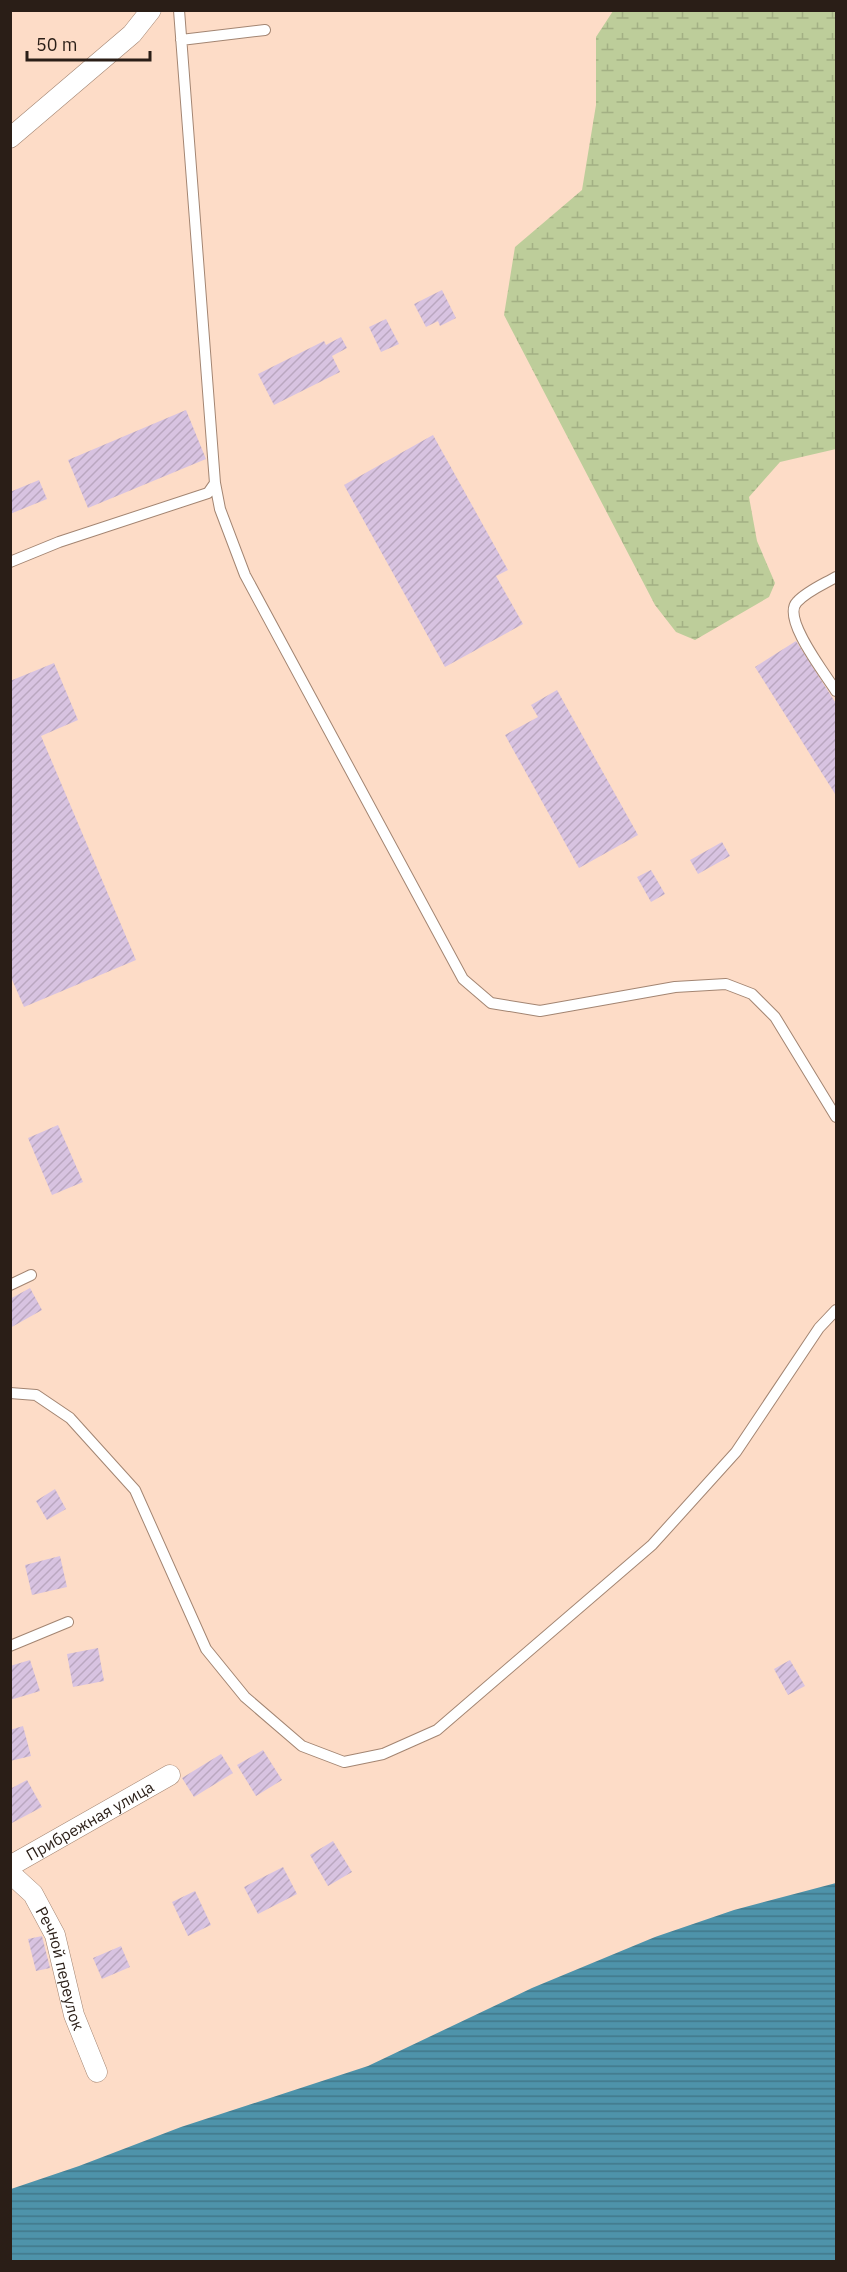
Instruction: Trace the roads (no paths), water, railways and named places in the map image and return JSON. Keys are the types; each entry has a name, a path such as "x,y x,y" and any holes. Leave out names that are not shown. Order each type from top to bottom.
{"street":[{"path":"10,138 132,34 151,10"},
{"name":"Прибрежная улица","path":"10,1870 17,1862 170,1775"},
{"name":"Речной переулок","path":"10,1870 33,1894 55,1935 74,2015 97,2072"}],"lane":[{"path":"179,10 215,483 220,509 245,575 463,979 491,1003 540,1011 675,987 726,984 752,994 775,1017 837,1117"},
{"path":"181,40 265,30"},
{"path":"10,562 59,542 208,494 215,483"},
{"path":"837,577 796,602 792,612 794,622 807,645 837,691"},
{"path":"10,1285 31,1275"},
{"path":"10,1394 36,1395 70,1418 135,1490 206,1649 245,1696 302,1746 344,1762 383,1754 437,1730 652,1545 736,1452 819,1328 837,1310"},
{"path":"10,1646 68,1622"}],"water":[{"path":"836,1883 836,2261 11,2261 11,2189 181,2127 368,2066 532,1988 655,1937 734,1910"}]}
